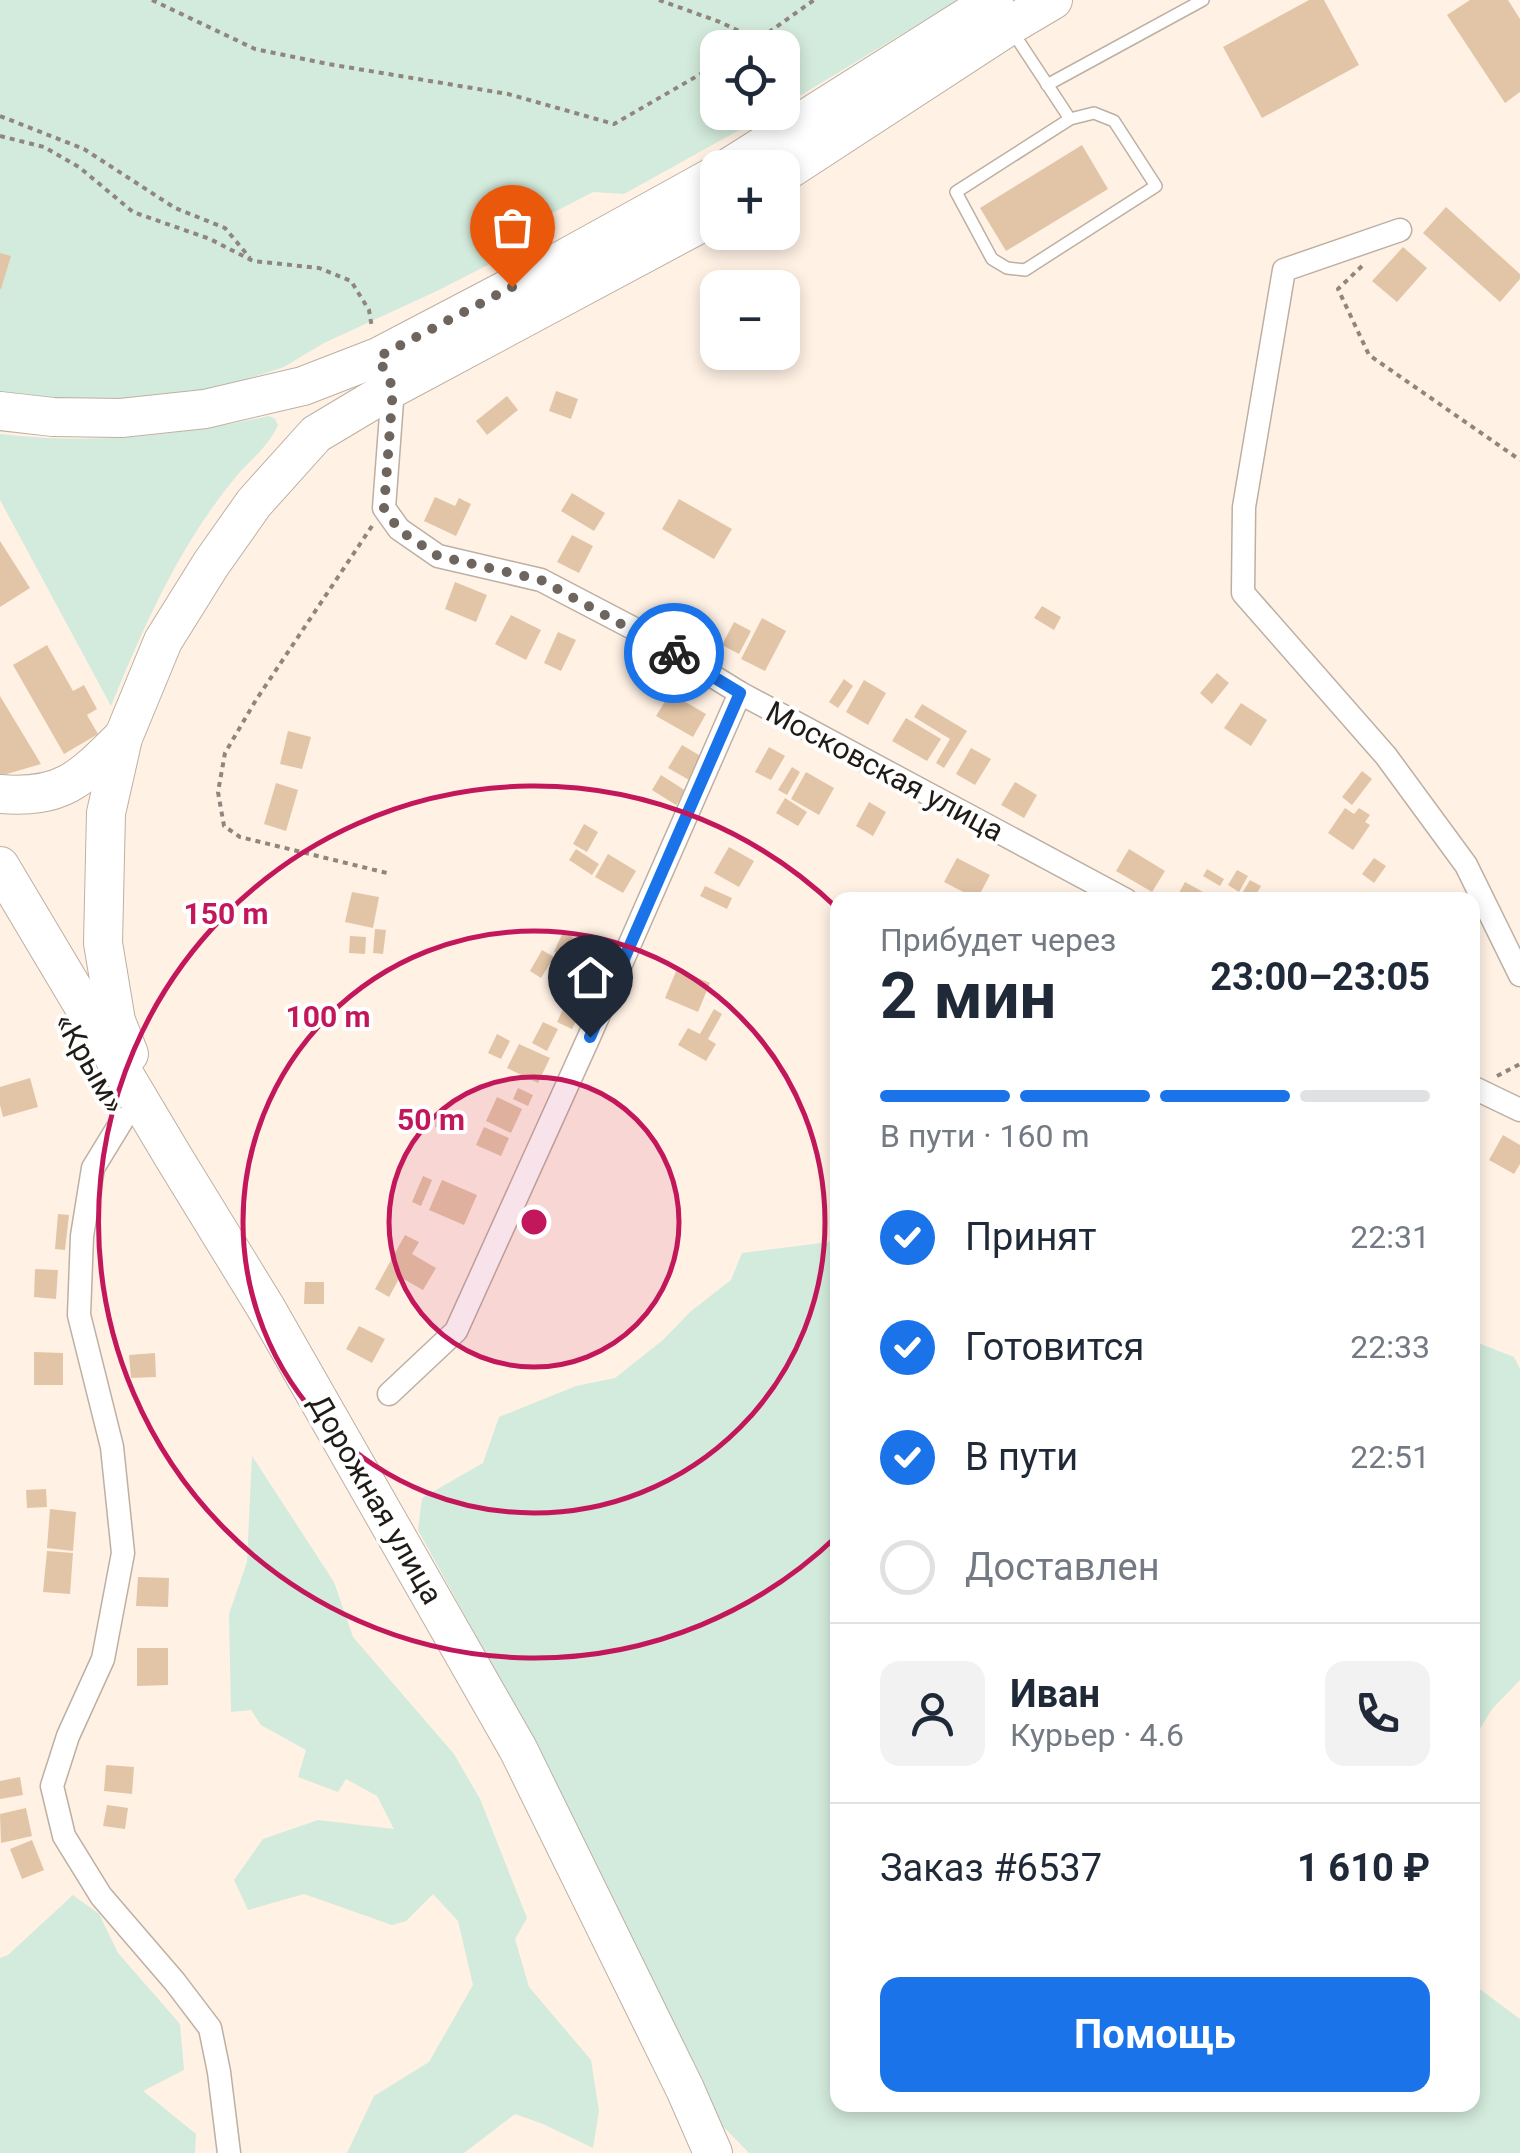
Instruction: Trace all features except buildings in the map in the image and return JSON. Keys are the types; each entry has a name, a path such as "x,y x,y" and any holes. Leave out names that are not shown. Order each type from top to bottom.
{"main road":[{"path":"759,150 999,9 1053,0"},
{"path":"800,160 999,9"},
{"path":"174,1158 116,1020 103,943 106,813 123,738 163,641 254,503 316,434 385,373 546,269 700,184"},
{"path":"0,411 121,418 206,409 303,386 385,373 700,223"},
{"path":"0,794 32,796 69,786 123,738"},
{"name":"Дорожная улица","path":"0,866 276,1324 535,1780 713,2153"},
{"name":"«Крым»","path":"0,909 183,1214"},
{"name":"Дорожная улица","path":"183,1214 496,1761 550,1864 686,2153"}],"street":[{"path":"1400,230 1284,270 1244,507 1243,593 1386,756 1466,865 1479,892"},
{"path":"384,508 385,373"},
{"name":"Московская улица","path":"384,508 399,530 438,556 541,580 648,636 740,693 1111,892"},
{"path":"389,1394 456,1331 740,693"},
{"path":"1480,894 1520,976"},
{"path":"1480,1090 1520,1110"},
{"path":"123,1119 93,1168 82,1236 79,1315 112,1447 124,1553 104,1659 68,1736 52,1786 64,1836 101,1896 210,2028 229,2153"}],"lane":[{"path":"1047,85 1203,0"},
{"path":"999,9 1070,119"},
{"path":"1094,113 1114,121 1156,186 1025,270 1008,268 992,259 956,192 1070,119 1094,113"}],"path":[{"path":"152,0 255,49 508,94 614,124 700,74"},
{"path":"659,0 737,30"},
{"path":"772,30 814,0"},
{"path":"0,116 84,149 175,208 225,228 253,261"},
{"path":"0,136 44,147 78,167 133,212 210,239 253,261 319,268 351,282 369,310 385,373"},
{"path":"1363,265 1338,289 1370,354 1520,460"},
{"path":"384,508 224,754 218,792 224,826 240,837 387,873"}],"green space":[{"path":"0,0 958,0 800,96 800,30 700,30 700,130 739,130 624,194 593,192 541,219 511,253 324,343 284,367 200,394 93,408 0,401"},
{"path":"269,416 278,425 275,432 220,496 181,557 111,706 0,500 0,434 67,439 135,437"},
{"path":"830,1242 830,2112 1480,2112 1480,1989 1520,2019 1520,2153 749,2153 707,2110 529,1732 418,1530 422,1498 483,1463 499,1417 576,1386 615,1378 731,1280 742,1253"},
{"path":"1480,1344 1514,1357 1520,1369 1520,1680 1492,1709 1480,1729"},
{"path":"252,1456 334,1582 353,1637 454,1754 480,1799 527,1918 515,1939 529,1987 591,2060 599,2111 593,2148 515,2114 464,2153 347,2153 374,2096 429,2062 473,1985 458,1921 433,1894 406,1921 392,1925 304,1894 248,1910 234,1880 263,1839 318,1820 394,1829 377,1796 346,1779 338,1792 298,1777 306,1750 261,1725 251,1710 231,1712 229,1614 247,1562"},
{"path":"73,1895 99,1914 118,1953 180,2024 184,2070 143,2091 196,2134 195,2153 0,2153 0,1958"}],"way so far":[{"path":"512,287 378,357 393,388 384,508 399,530 438,556 541,580 674,653"}],"route":[{"path":"590,1037 740,693 674,653"}]}
